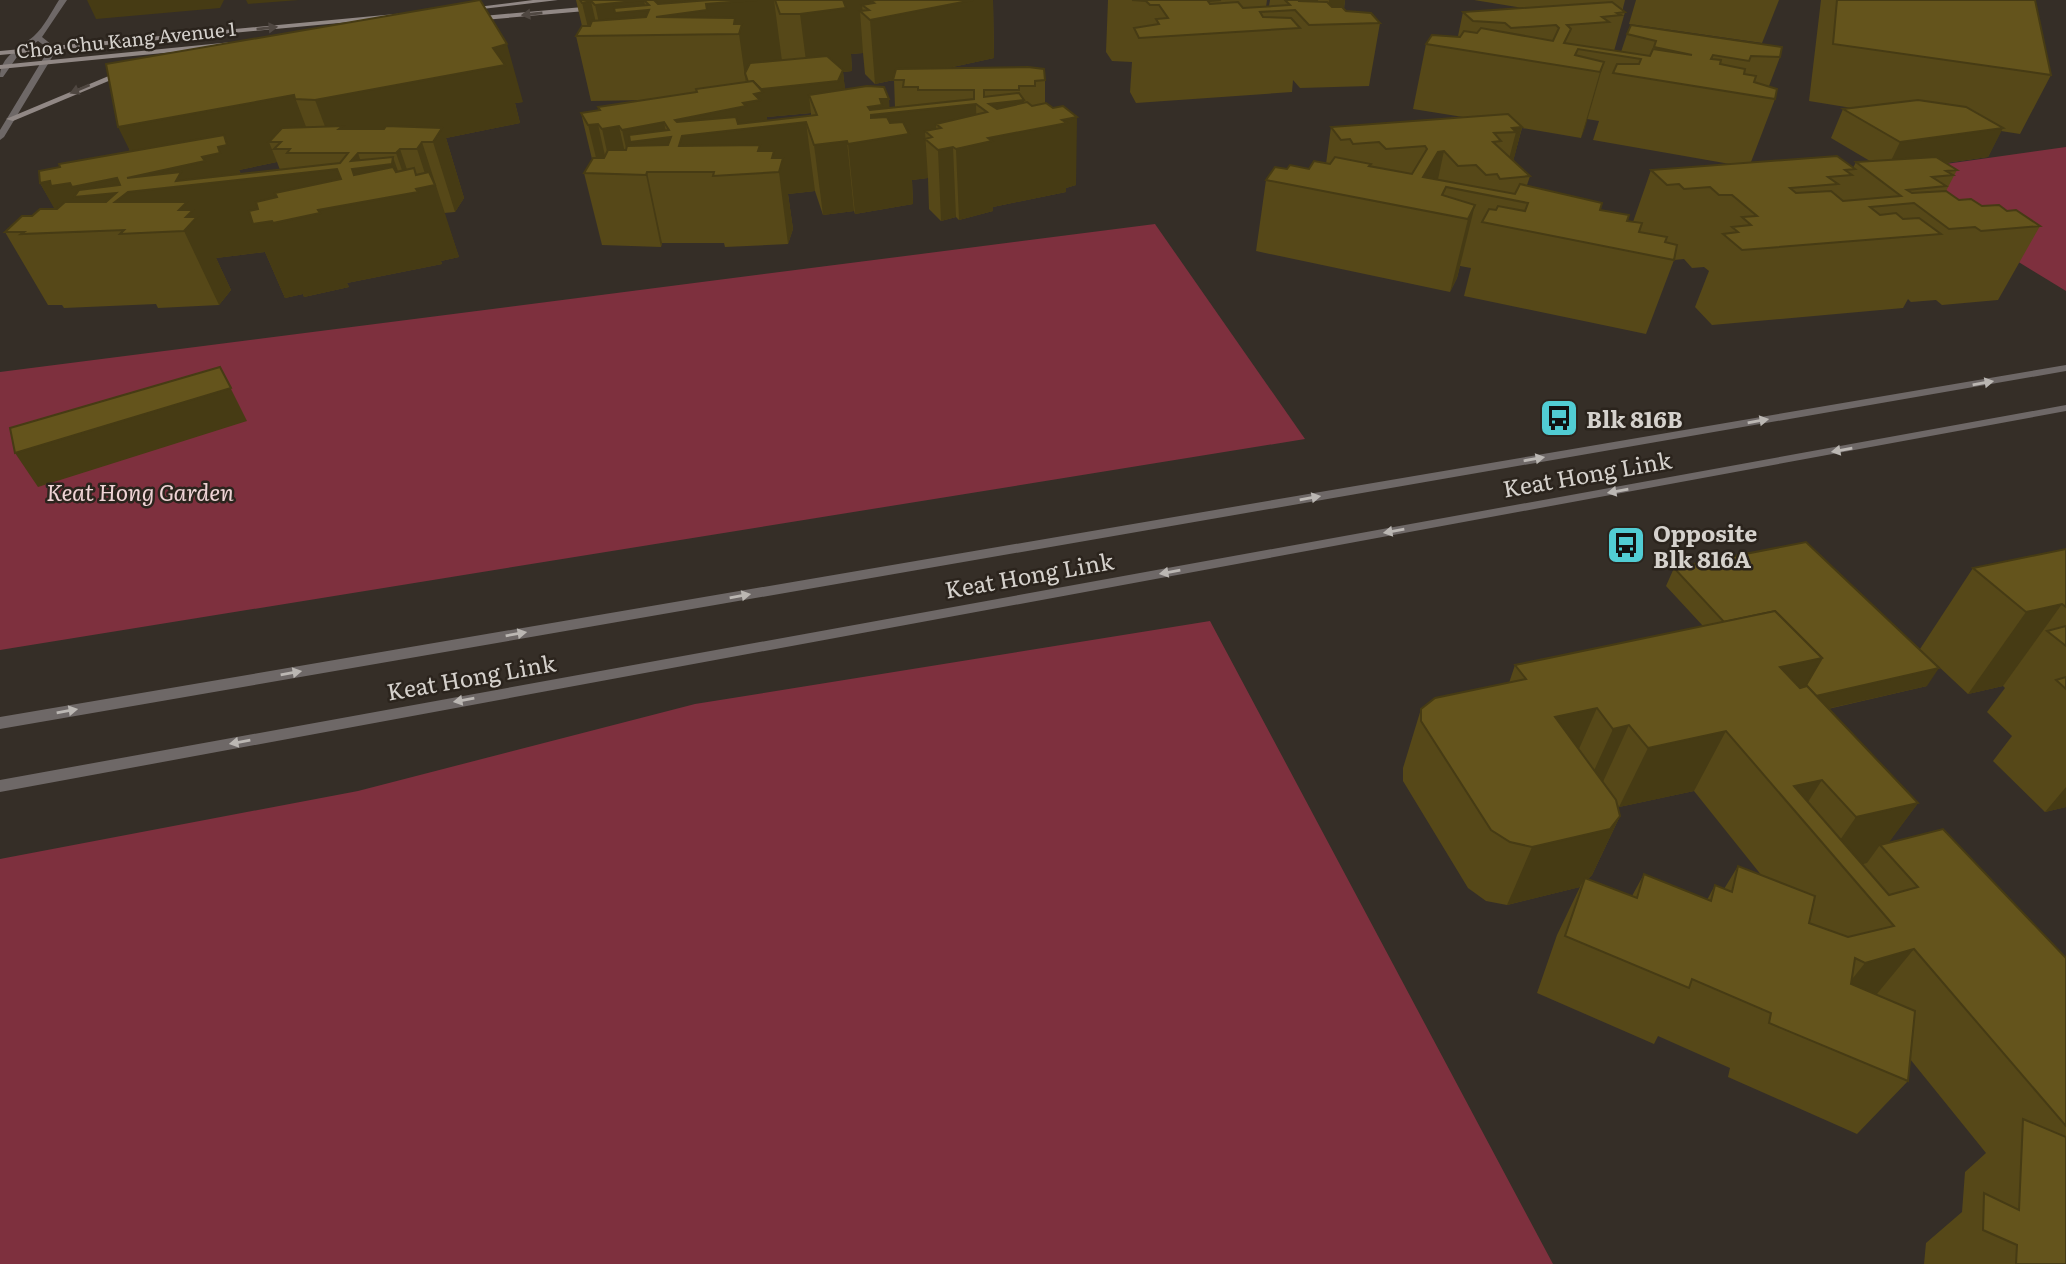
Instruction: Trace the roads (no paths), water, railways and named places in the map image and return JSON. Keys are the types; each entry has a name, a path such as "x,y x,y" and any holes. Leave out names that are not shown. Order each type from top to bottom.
{"street":[{"path":"0,75 16,52 38,37 64,0"},
{"path":"459,9 554,0"},
{"path":"457,21 604,7"},
{"name":"Choa Chu Kang Avenue 1","path":"0,53 418,13"},
{"path":"0,137 53,49 38,37"},
{"name":"Choa Chu Kang Avenue 1","path":"4,67 242,43"},
{"path":"163,61 215,46"},
{"path":"10,119 89,85 137,68"},
{"name":"Keat Hong Link","path":"0,723 2066,368"},
{"name":"Keat Hong Link","path":"0,786 2066,408"}],"place":[{"name":"Blk 816B","path":"1559,418"},
{"name":"Opposite Blk 816A","path":"1626,545"}],"park label":[{"name":"Keat Hong Garden","path":"140,491"}]}
